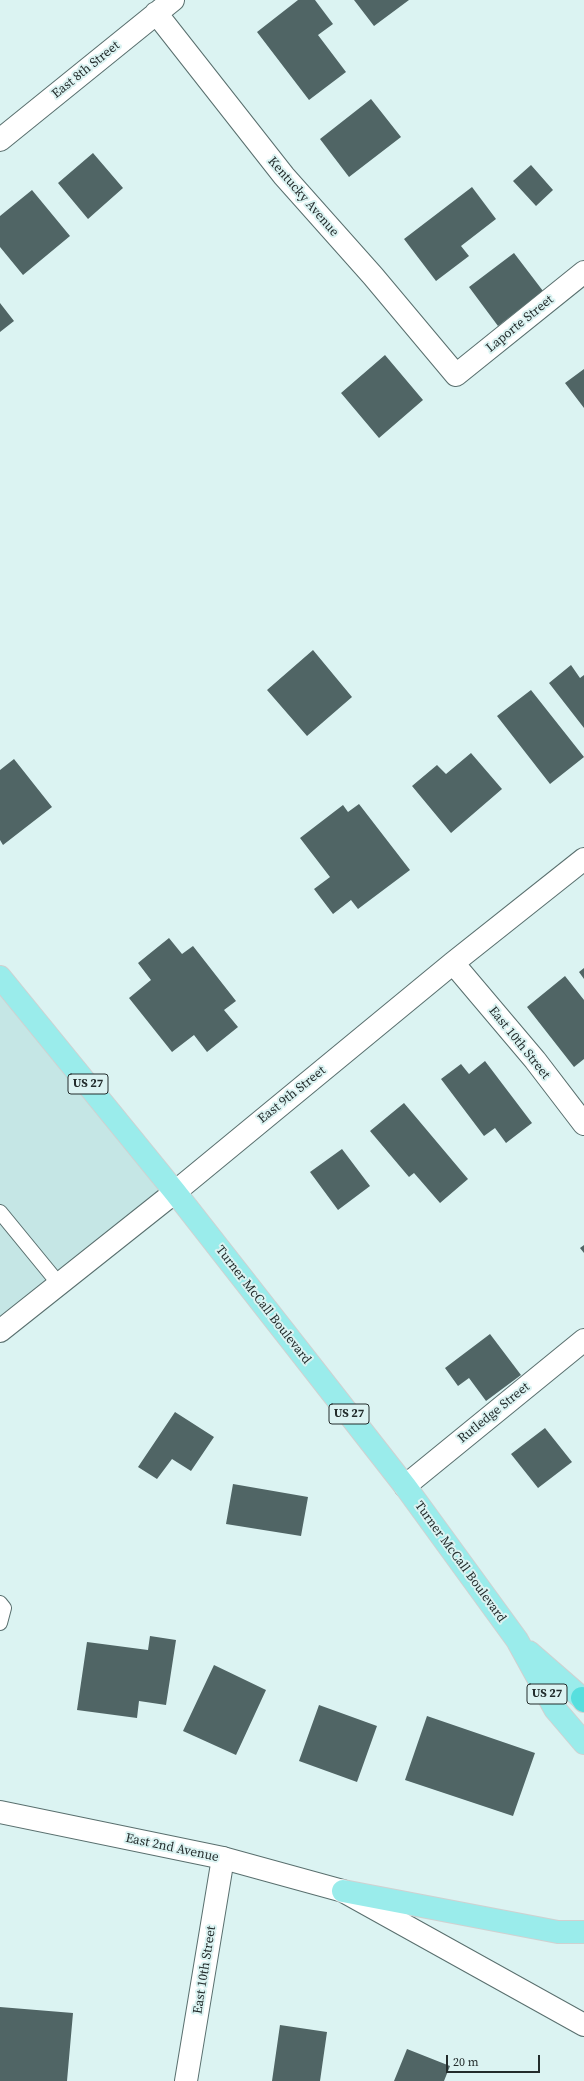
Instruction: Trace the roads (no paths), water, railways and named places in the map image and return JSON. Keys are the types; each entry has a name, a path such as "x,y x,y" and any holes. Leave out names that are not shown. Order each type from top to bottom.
{"main road":[{"name":"Turner McCall Boulevard","path":"0,977 175,1192 405,1486 517,1640 555,1709 584,1744"},
{"name":"Turner McCall Boulevard","path":"517,1640 583,1699"},
{"path":"343,1891 558,1932 584,1932"}],"street":[{"name":"East 8th Street","path":"0,140 173,0"},
{"name":"Kentucky Avenue","path":"156,13 284,176 372,276 456,376"},
{"name":"Laporte Street","path":"456,376 584,272"},
{"name":"East 9th Street","path":"0,1331 175,1192 453,963 584,859"},
{"name":"East 10th Street","path":"453,963 535,1060 584,1124"},
{"name":"Rutledge Street","path":"405,1486 584,1340"},
{"name":"East 2nd Avenue","path":"0,1812 223,1858 343,1891 584,2025"},
{"name":"East 10th Street","path":"186,2081 223,1858"}],"lane":[{"path":"0,1212 59,1284"},
{"path":"0,1603 4,1608 0,1623"}]}
